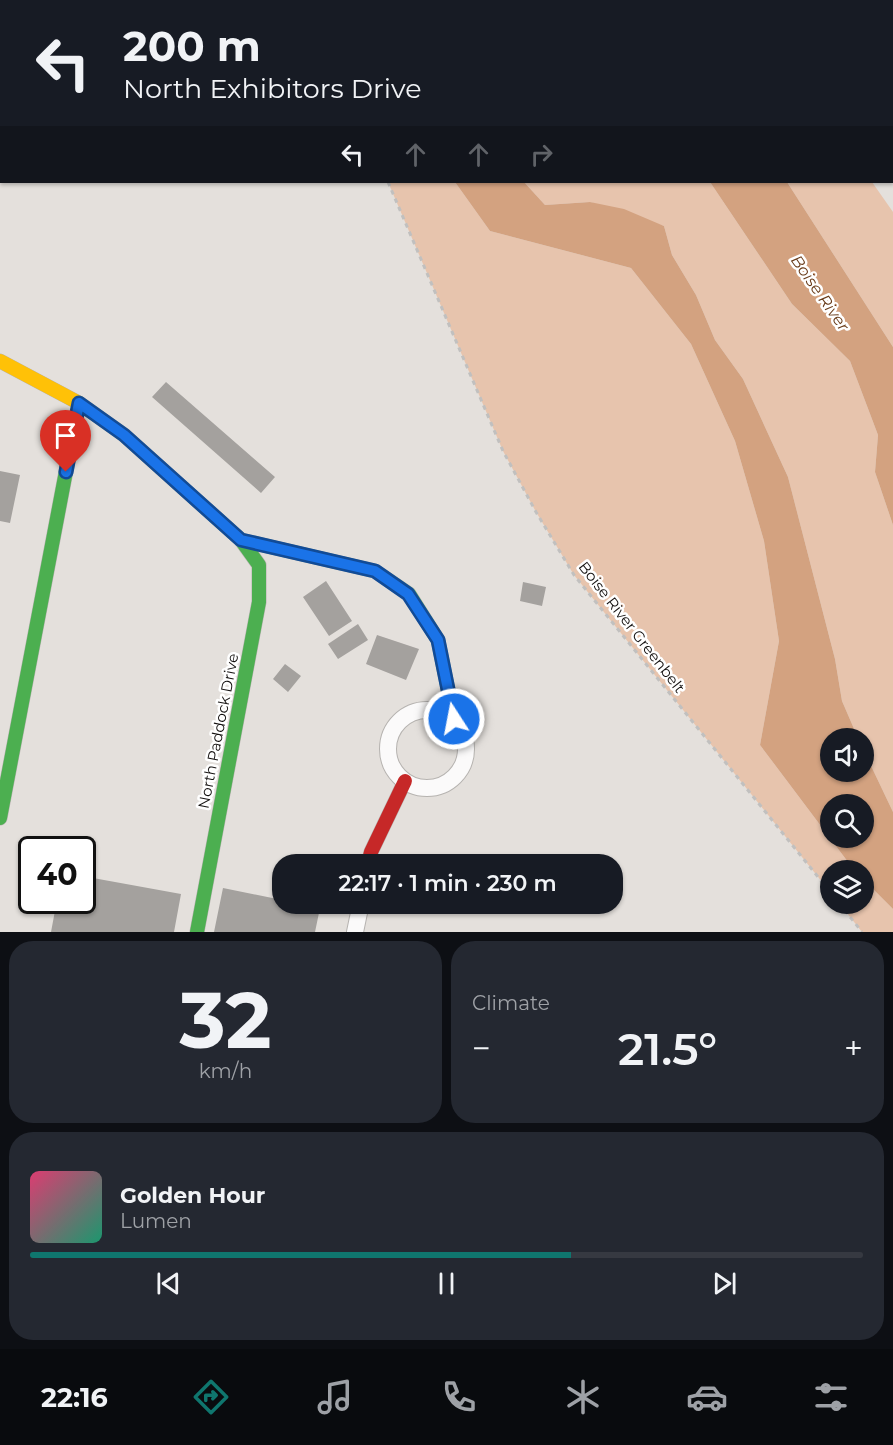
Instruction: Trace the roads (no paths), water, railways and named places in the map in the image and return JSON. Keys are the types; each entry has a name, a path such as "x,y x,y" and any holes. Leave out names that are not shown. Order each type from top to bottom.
{"street":[{"name":"North Paddock Drive","path":"0,361 79,403 124,435 241,540 259,565 259,602 197,932"},
{"path":"0,818 79,403"},
{"path":"241,540 375,571 408,594 438,640 454,719"},
{"path":"430,709 443,712 454,719 462,729 466,742 466,755 462,767 454,778 443,785 430,788 417,787 405,781 390,761 388,748 390,735 396,724 418,710 430,709"},
{"path":"370,854 405,781"},
{"path":"355,932 359,914"}],"water":[{"path":"456,183 525,183 545,205 590,202 624,209 664,226 672,255 696,295 715,340 743,379 788,477 835,659 842,701 854,728 820,728 820,782 874,782 874,772 893,812 893,909 874,890 874,860 846,860 837,848 874,848 874,794 820,794 820,825 760,745 779,641 764,541 735,441 691,344 631,268 490,231"},
{"name":"Boise River","path":"711,183 788,183 893,347 893,525 875,472 878,435 850,361 792,304"}]}
